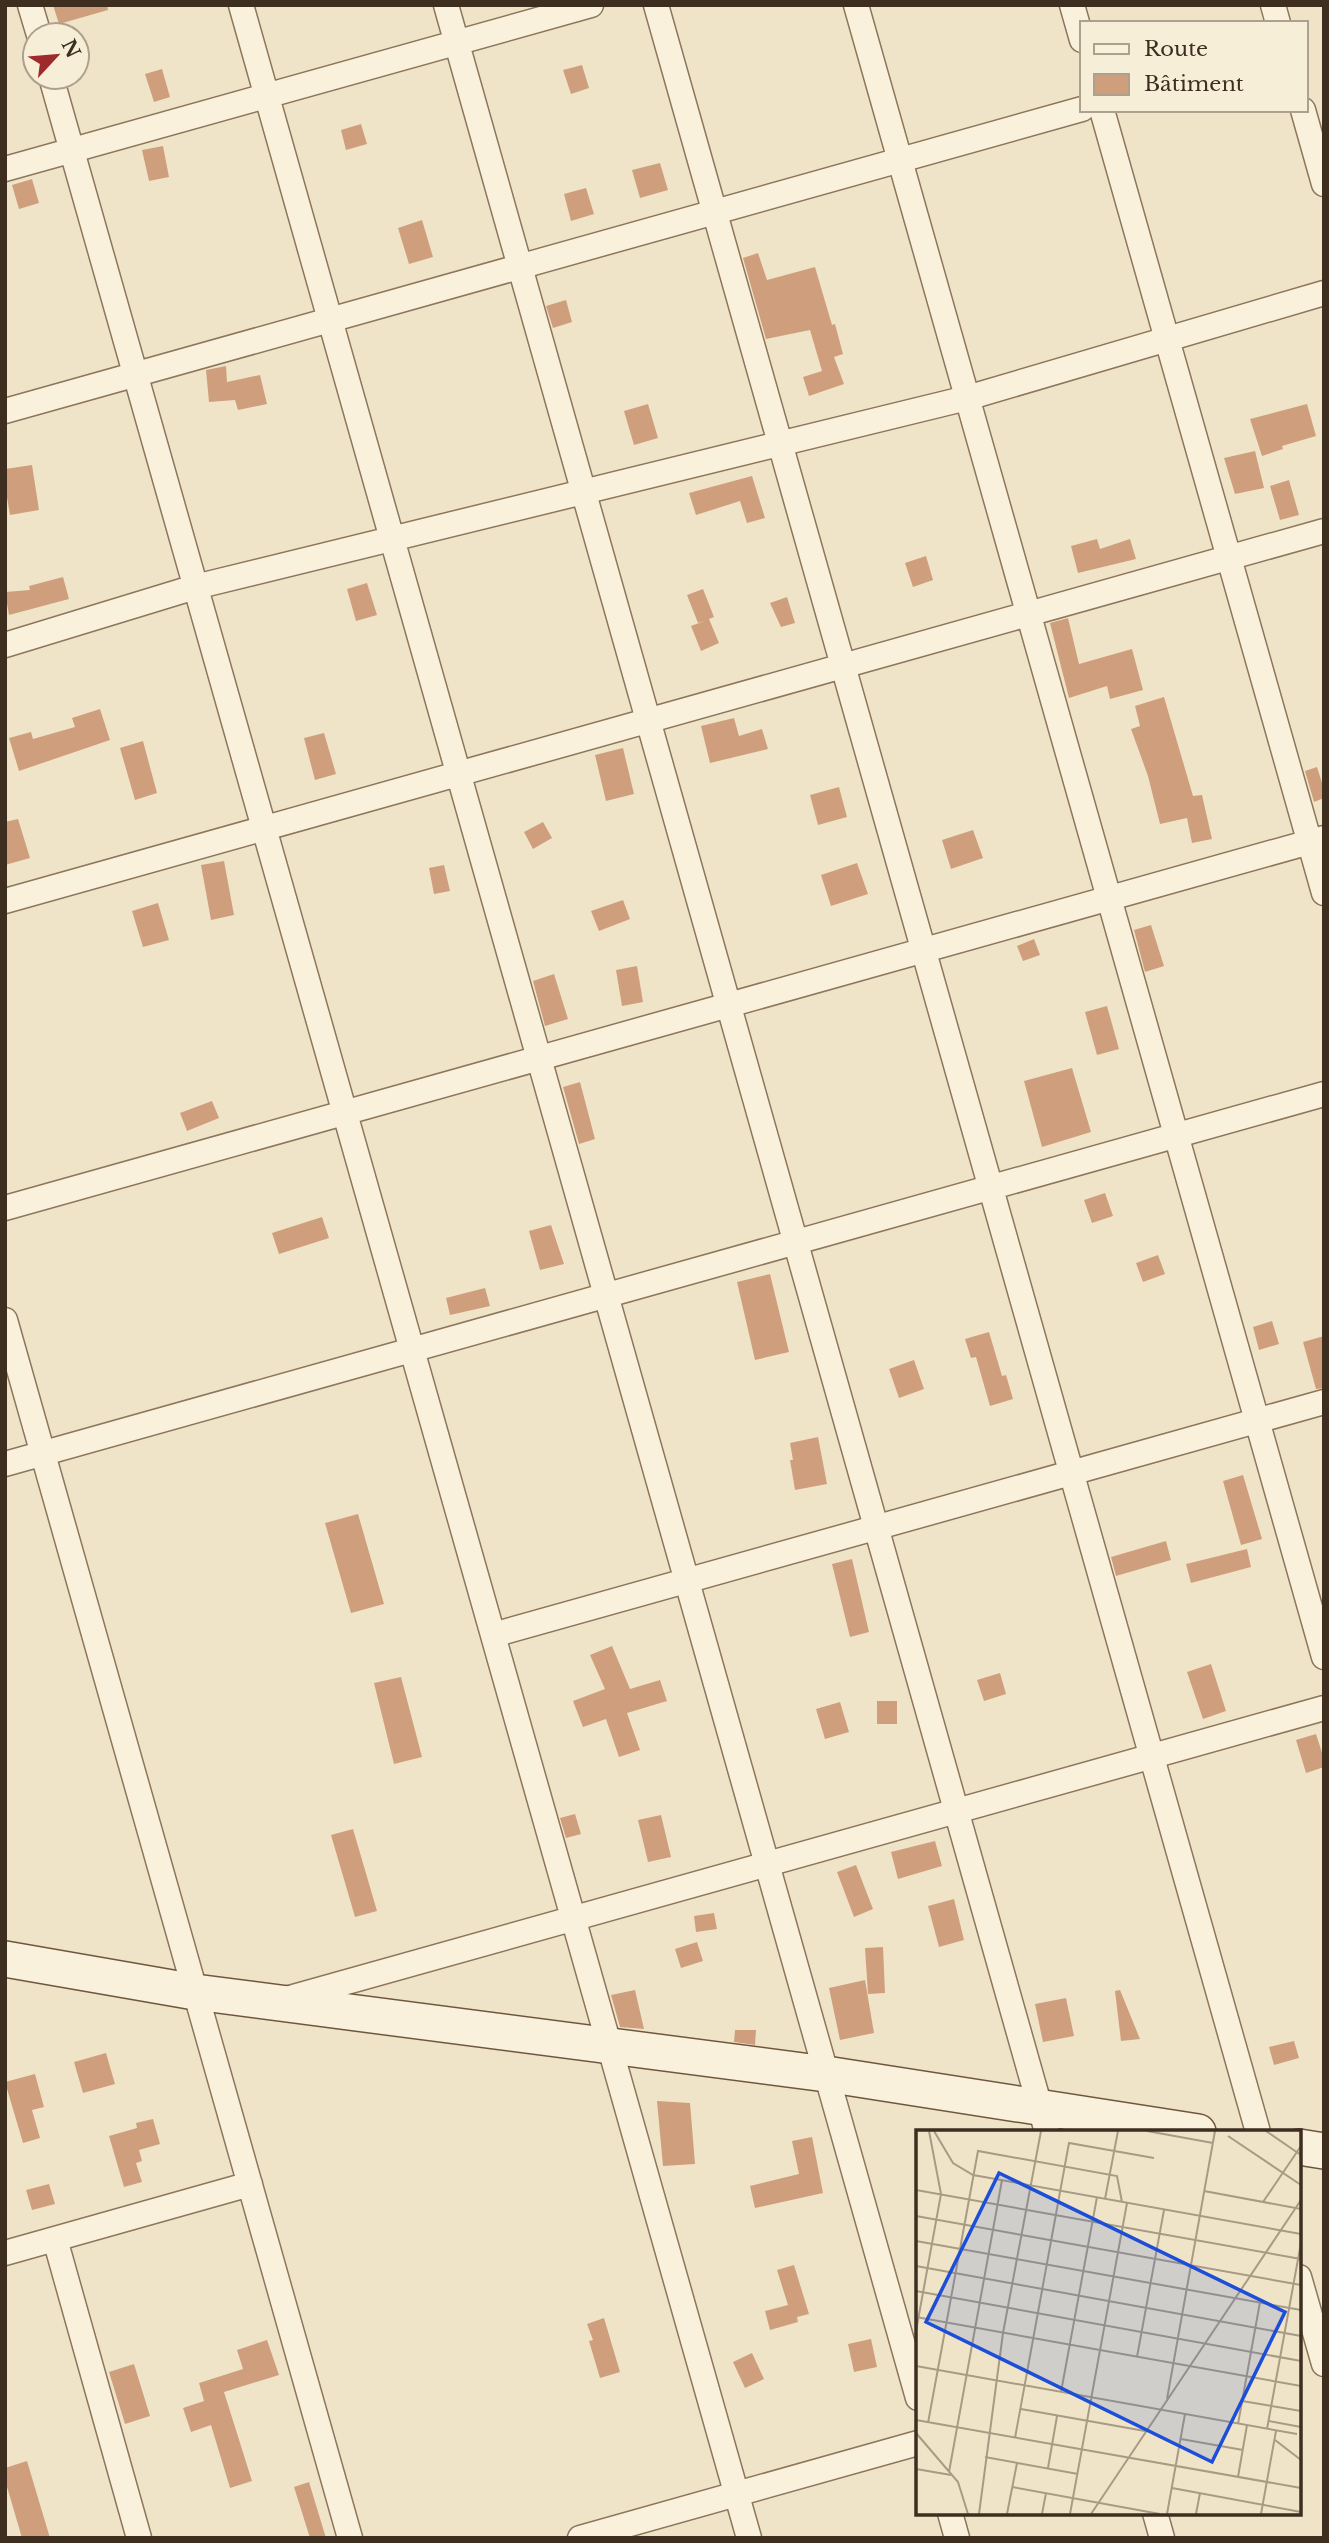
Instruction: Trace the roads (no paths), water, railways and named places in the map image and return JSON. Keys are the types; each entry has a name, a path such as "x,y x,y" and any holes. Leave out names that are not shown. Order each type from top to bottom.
{"street":[{"path":"241,5 916,2391"},
{"path":"446,5 1044,2120"},
{"path":"5,169 591,5"},
{"path":"656,5 1257,2130"},
{"path":"856,5 1324,1657"},
{"path":"1072,5 1080,33"},
{"path":"55,91 749,2538"},
{"path":"5,411 1080,109"},
{"path":"1103,112 1229,558 1316,840 1324,894"},
{"path":"1304,112 1324,184"},
{"path":"5,645 195,587 967,398 1324,293"},
{"path":"5,901 1324,531"},
{"path":"5,1208 1316,840"},
{"path":"5,1464 1324,1094"},
{"path":"5,1320 350,2538"},
{"path":"493,1635 1324,1402"},
{"path":"272,2003 1324,1708"},
{"path":"5,1959 272,2003 826,2074 1044,2120 1172,2130"},
{"path":"1301,2147 1324,2151"},
{"path":"5,2253 250,2184"},
{"path":"55,2239 139,2538"},
{"path":"1301,2291 1307,2334 1324,2364"},
{"path":"580,2538 916,2444"},
{"path":"951,2515 957,2538"},
{"path":"1156,2515 1162,2538"}]}
